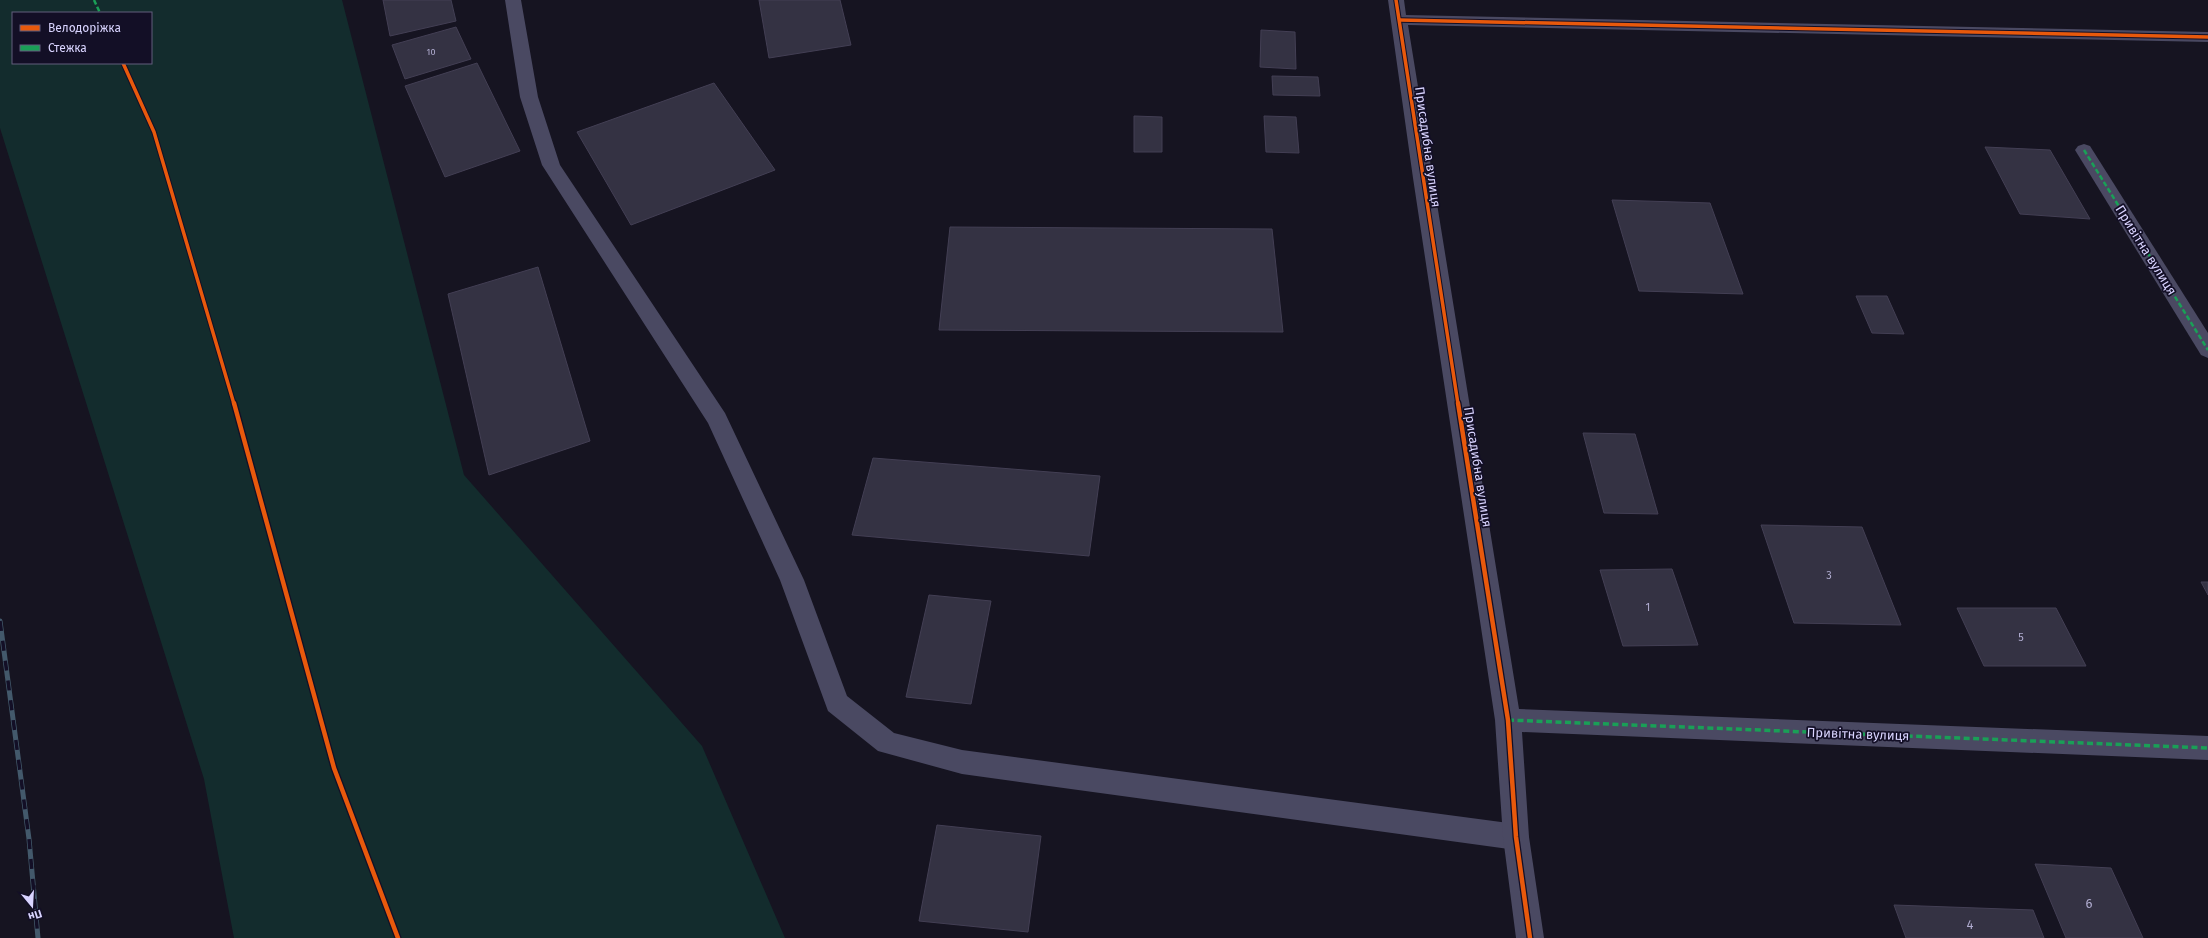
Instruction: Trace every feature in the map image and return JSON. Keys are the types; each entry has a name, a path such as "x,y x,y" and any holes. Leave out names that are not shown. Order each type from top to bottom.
{"street":[{"path":"513,0 523,52 529,97 551,165 717,419 792,580 837,703 887,743 962,762 1516,838"},
{"path":"1398,10 2208,37"},
{"name":"Присадибна вулиця","path":"1398,10 1423,186 1508,720 1516,838 1530,938"},
{"name":"Привітна вулиця","path":"2084,150 2208,350"},
{"name":"Привітна вулиця","path":"1508,720 2208,748"}],"green space":[{"path":"0,0 342,0 464,475 702,746 785,938 234,938 204,779 0,128"}],"building":[{"path":"383,0 451,0 456,21 390,36"},
{"path":"759,0 840,0 851,45 769,58"},
{"path":"456,27 471,59 405,79 392,45"},
{"path":"1261,30 1295,32 1296,69 1260,67"},
{"path":"477,63 520,151 445,177 405,86"},
{"path":"1272,76 1318,77 1320,96 1273,95"},
{"path":"714,83 775,170 631,225 577,132"},
{"path":"1134,116 1162,117 1162,152 1134,152"},
{"path":"1264,116 1296,117 1299,153 1266,152"},
{"path":"1985,147 2050,150 2090,219 2020,214"},
{"path":"1612,200 1710,203 1743,294 1639,291"},
{"path":"950,227 1272,229 1283,332 939,330"},
{"path":"538,267 590,441 489,475 448,294"},
{"path":"1856,296 1887,296 1904,334 1872,333"},
{"path":"1583,433 1635,434 1658,514 1604,513"},
{"path":"873,458 1100,476 1089,556 852,535"},
{"path":"1761,525 1862,527 1901,625 1794,623"},
{"path":"1672,569 1698,645 1623,646 1600,570"},
{"path":"2201,582 2208,582 2208,595"},
{"path":"929,595 991,601 971,704 906,697"},
{"path":"1957,608 2056,608 2086,666 1984,666"},
{"path":"937,825 1041,836 1028,932 919,921"},
{"path":"2035,864 2111,868 2143,938 2066,938"},
{"path":"1894,905 2033,910 2044,938 1906,938"}],"railway":[{"path":"0,621 29,839 38,938"}],"marked path":[{"path":"94,0 100,12"},
{"path":"2084,150 2208,350"},
{"path":"1508,720 2208,748"}],"cycle path":[{"path":"1396,0 1422,178 1508,720 1516,837 1530,938"},
{"path":"1400,20 2208,37"},
{"path":"123,64 154,132 244,437 334,768 398,938"}]}
